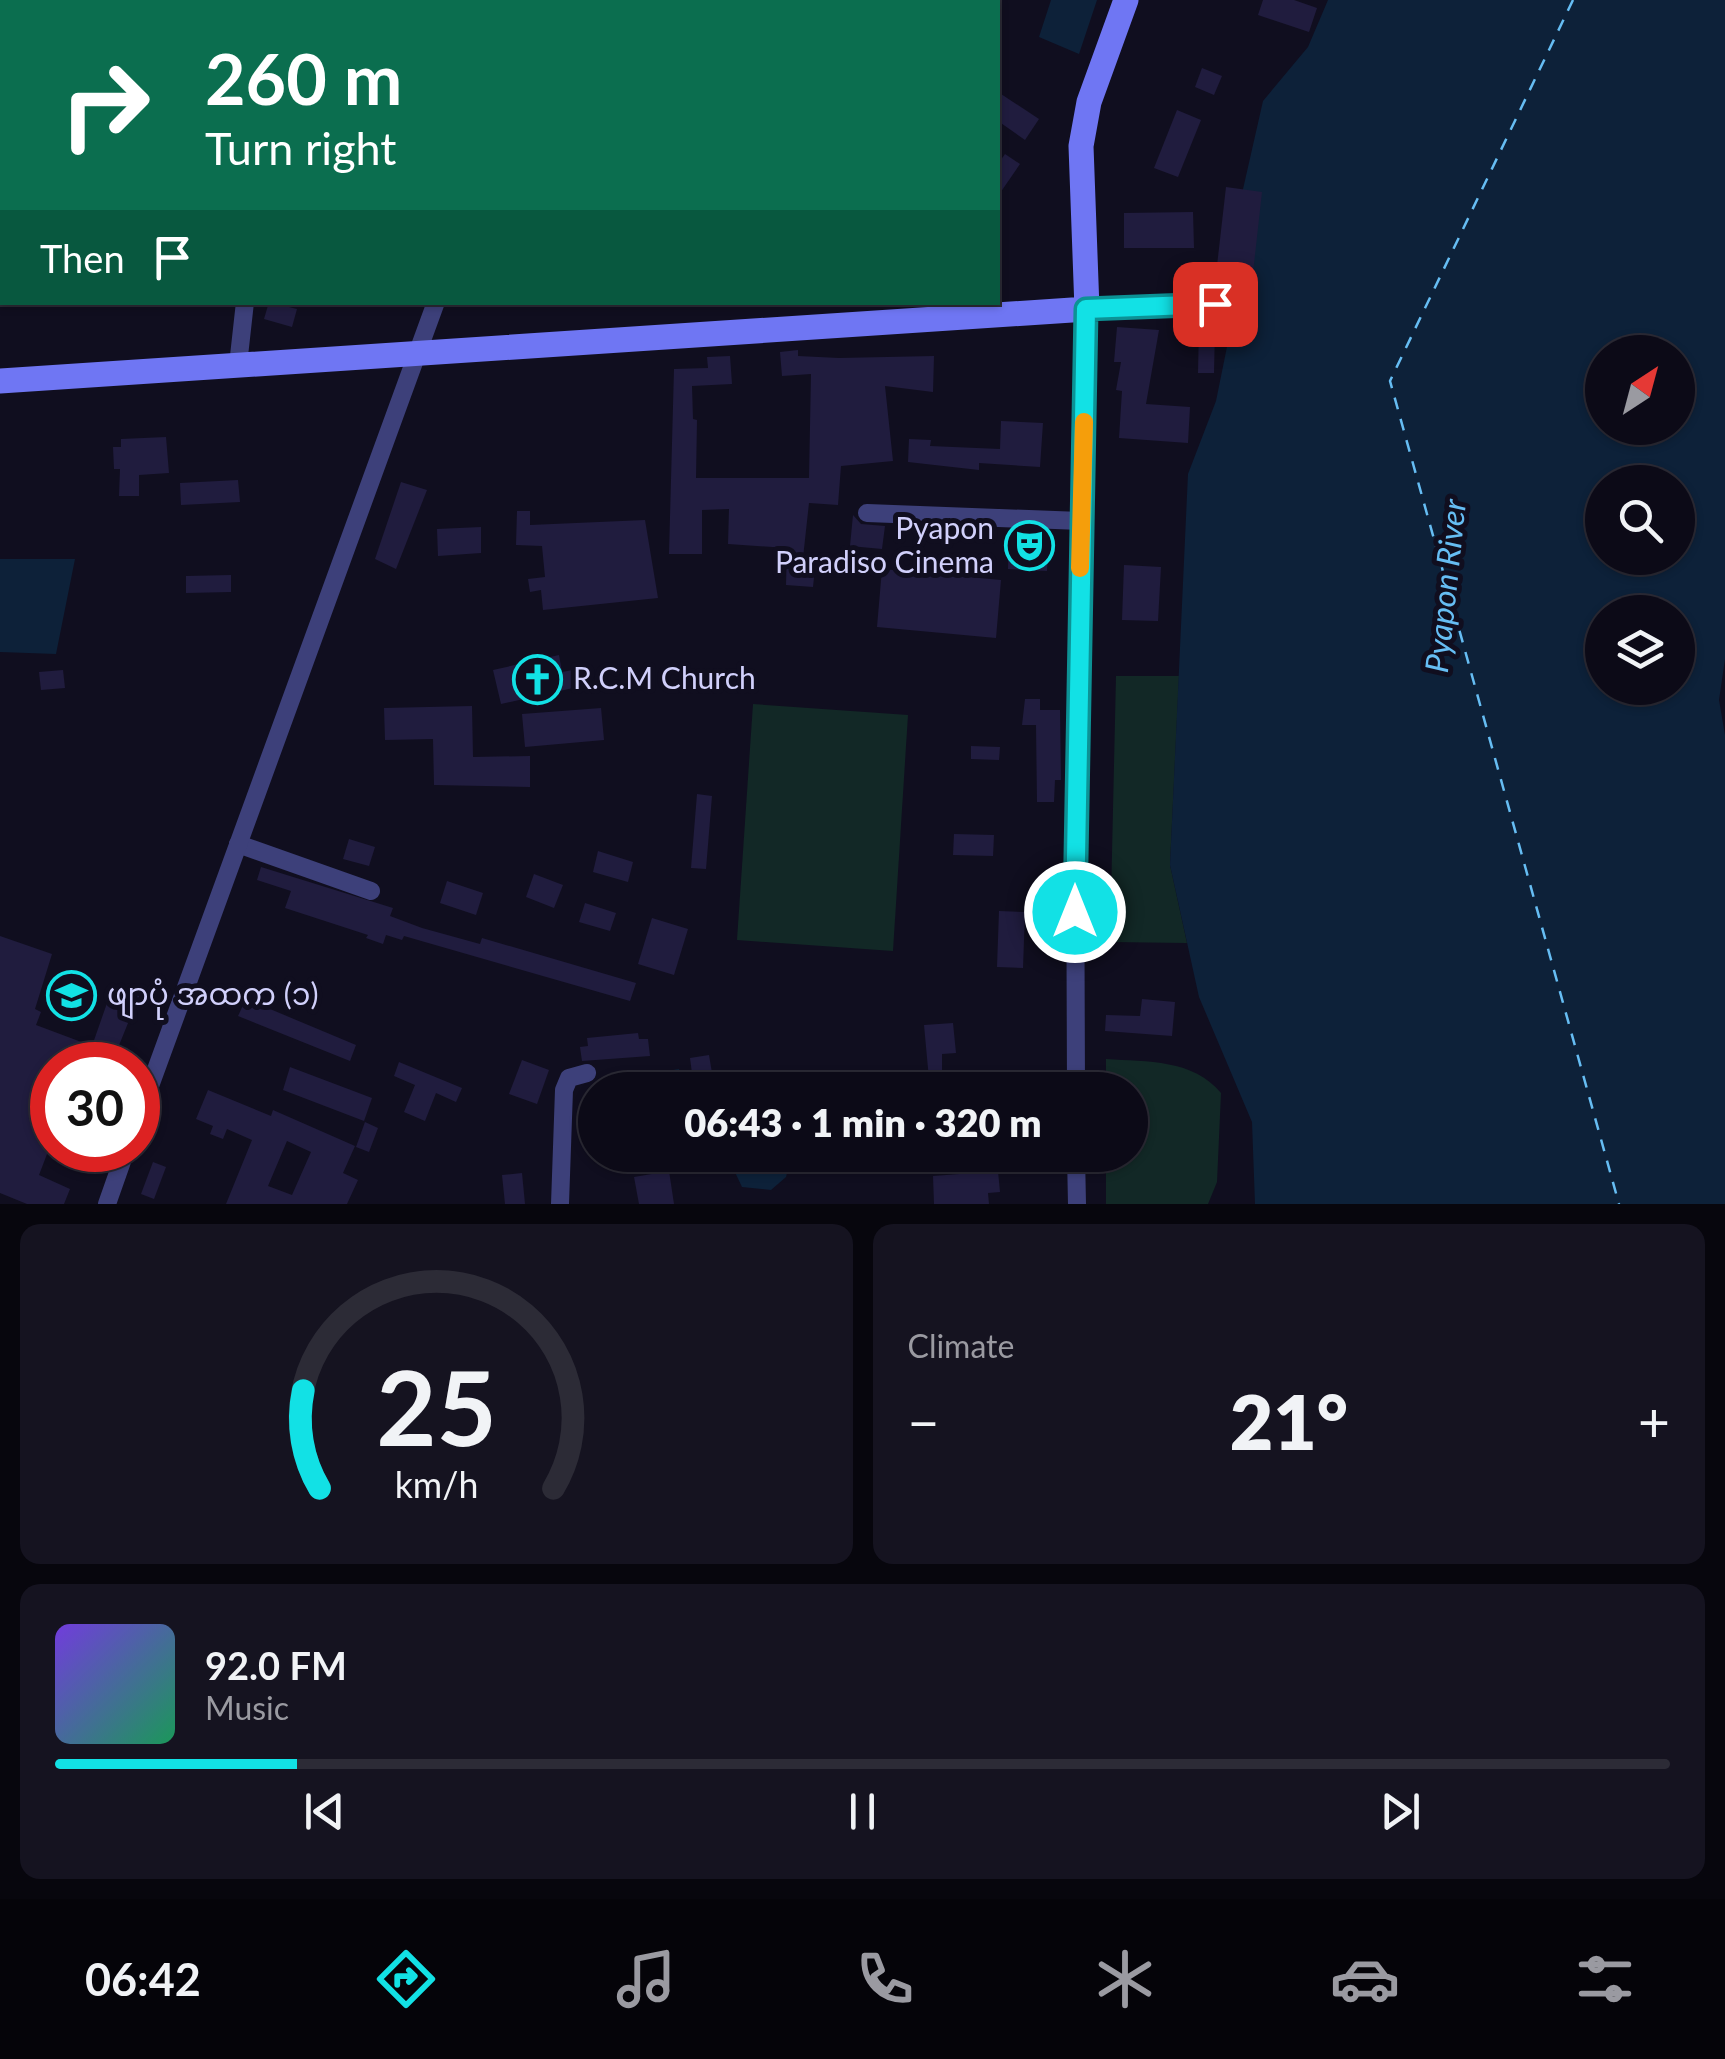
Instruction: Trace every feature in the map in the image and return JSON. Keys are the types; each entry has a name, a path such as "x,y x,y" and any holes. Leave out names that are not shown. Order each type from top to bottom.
{"main road":[{"path":"0,381 1086,309 1081,146 1089,102 1126,0"}],"street":[{"path":"1076,1072 1075,806 1086,309 1215,304"},
{"path":"238,366 244,305"},
{"path":"160,1058 435,305"},
{"path":"867,513 1082,521"},
{"path":"238,844 371,891"},
{"path":"560,1204 564,1090 569,1078 578,1075"},
{"path":"106,1204 118,1172"},
{"path":"1076,1172 1077,1204"}],"green space":[{"path":"1116,676 1179,676 1170,865 1187,943 1110,942"},
{"path":"753,704 908,715 893,951 737,940"},
{"path":"1106,1059 1169,1064 1197,1074 1221,1093 1217,1182 1208,1204 1106,1204 1106,1172 1148,1172 1148,1072 1106,1072"}],"water":[{"path":"1051,0 1097,0 1079,54 1039,37"},
{"name":"Pyapon River","path":"1328,0 1725,0 1725,659 1719,700 1725,735 1725,1204 1255,1204 1252,1122 1199,997 1170,865 1188,474 1216,401 1232,322 1224,273 1263,101 1308,47"},
{"path":"0,559 75,559 56,654 0,652"},
{"path":"735,1172 787,1172 771,1190 742,1187"}],"building":[{"path":"1263,0 1294,0 1317,8 1309,32 1258,15"},
{"path":"1202,68 1222,76 1214,95 1195,87"},
{"path":"1000,93 1039,119 1025,140 1000,122"},
{"path":"1177,110 1201,120 1178,177 1154,168"},
{"path":"1005,154 1020,164 1000,193 1000,161"},
{"path":"1226,187 1262,192 1250,300 1214,292"},
{"path":"1193,212 1194,248 1124,248 1124,213"},
{"path":"268,305 297,309 292,327 264,319"},
{"path":"1199,326 1215,327 1214,373 1198,373"},
{"path":"1117,327 1159,330 1146,404 1190,407 1188,443 1119,438 1122,391 1116,390 1121,362 1114,362"},
{"path":"798,350 798,356 839,358 934,356 933,392 885,386 893,461 841,466 838,505 809,503 802,567 815,568 813,587 786,585 787,548 728,544 729,509 702,510 702,554 669,554 674,369 708,368 707,357 730,356 732,384 692,386 693,419 697,420 696,478 809,478 811,374 782,376 780,352"},
{"path":"1001,421 1043,423 1040,467 979,463 979,470 908,462 909,439 931,440 930,446 1000,449"},
{"path":"166,437 169,473 139,475 139,496 119,496 120,469 114,469 113,447 121,447 121,439"},
{"path":"238,480 240,502 181,505 180,483"},
{"path":"401,482 427,490 396,569 375,559"},
{"path":"517,511 530,511 530,525 645,520 658,598 543,610 541,590 530,592 528,579 545,577 542,546 516,545"},
{"path":"853,515 861,524 885,526 882,549 850,546"},
{"path":"481,527 481,553 438,556 437,529"},
{"name":"Pyapon Paradiso Cinema","path":"1009,531 1049,532 1047,571 1008,569"},
{"path":"1124,565 1161,567 1158,621 1122,620"},
{"path":"882,569 1001,580 996,638 877,627"},
{"path":"231,575 231,592 186,593 186,576"},
{"name":"R.C.M Church","path":"559,655 562,672 578,669 582,686 501,704 493,670"},
{"path":"63,670 65,688 41,690 39,672"},
{"path":"1025,699 1040,699 1040,710 1060,710 1061,780 1055,780 1054,802 1037,802 1036,725 1022,725"},
{"path":"472,706 473,757 530,756 530,787 434,785 433,739 385,740 384,708"},
{"path":"601,708 604,740 525,747 522,714"},
{"path":"971,746 1000,747 999,760 971,759"},
{"path":"697,794 712,796 706,869 691,868"},
{"path":"954,834 994,835 993,856 953,855"},
{"path":"349,839 375,847 369,866 343,859"},
{"path":"598,851 633,862 628,882 593,872"},
{"path":"261,867 393,908 390,916 422,928 480,944 482,938 636,983 630,1001 404,936 402,940 386,935 383,944 366,938 368,935 285,908 291,891 257,880"},
{"path":"534,874 563,885 554,908 526,897"},
{"path":"447,881 483,893 476,915 440,903"},
{"path":"585,903 616,913 610,931 579,922"},
{"path":"999,911 1025,912 1023,968 997,967"},
{"path":"652,918 688,929 674,975 638,964"},
{"path":"0,936 52,954 35,1009 41,1012 36,1025 81,1042 30,1042 30,1172 40,1172 39,1175 70,1189 64,1204 27,1204 0,1193"},
{"path":"113,986 139,996 120,1042 93,1042"},
{"path":"246,999 356,1045 350,1061 238,1016"},
{"path":"1142,999 1175,1002 1172,1036 1105,1031 1106,1015 1140,1016"},
{"path":"953,1023 956,1053 942,1054 942,1072 928,1072 924,1025"},
{"path":"638,1033 639,1039 648,1039 650,1056 582,1061 580,1047 588,1046 587,1038"},
{"path":"709,1055 712,1072 692,1072 690,1058"},
{"path":"522,1060 549,1070 537,1104 509,1094"},
{"path":"399,1062 462,1088 456,1102 436,1093 425,1121 404,1112 415,1085 394,1076"},
{"path":"290,1067 372,1098 364,1121 283,1090"},
{"path":"208,1090 271,1116 273,1110 355,1146 343,1173 358,1180 347,1204 226,1204 252,1140 227,1129 223,1139 210,1134 213,1126 196,1119","holes":["287,1141 311,1152 292,1195 268,1186"]},
{"path":"365,1122 378,1128 369,1152 356,1147"},
{"path":"160,1165 166,1167 154,1199 141,1194 149,1172 160,1172"},
{"path":"669,1172 674,1204 639,1204 634,1177"},
{"path":"998,1172 1000,1192 988,1193 989,1204 934,1204 933,1176"},
{"path":"522,1173 525,1204 505,1204 502,1175"}],"ferry route":[{"path":"1573,0 1390,381 1619,1204"}],"slow traffic":[{"path":"1080,568 1084,422"}],"place":[{"name":"Pyapon Paradiso Cinema","path":"1029,546"},
{"name":"R.C.M Church","path":"538,679"},
{"name":"ဖျာပုံ အထက (၁)","path":"72,995"}],"route":[{"path":"1075,912 1086,309 1215,304"}]}
